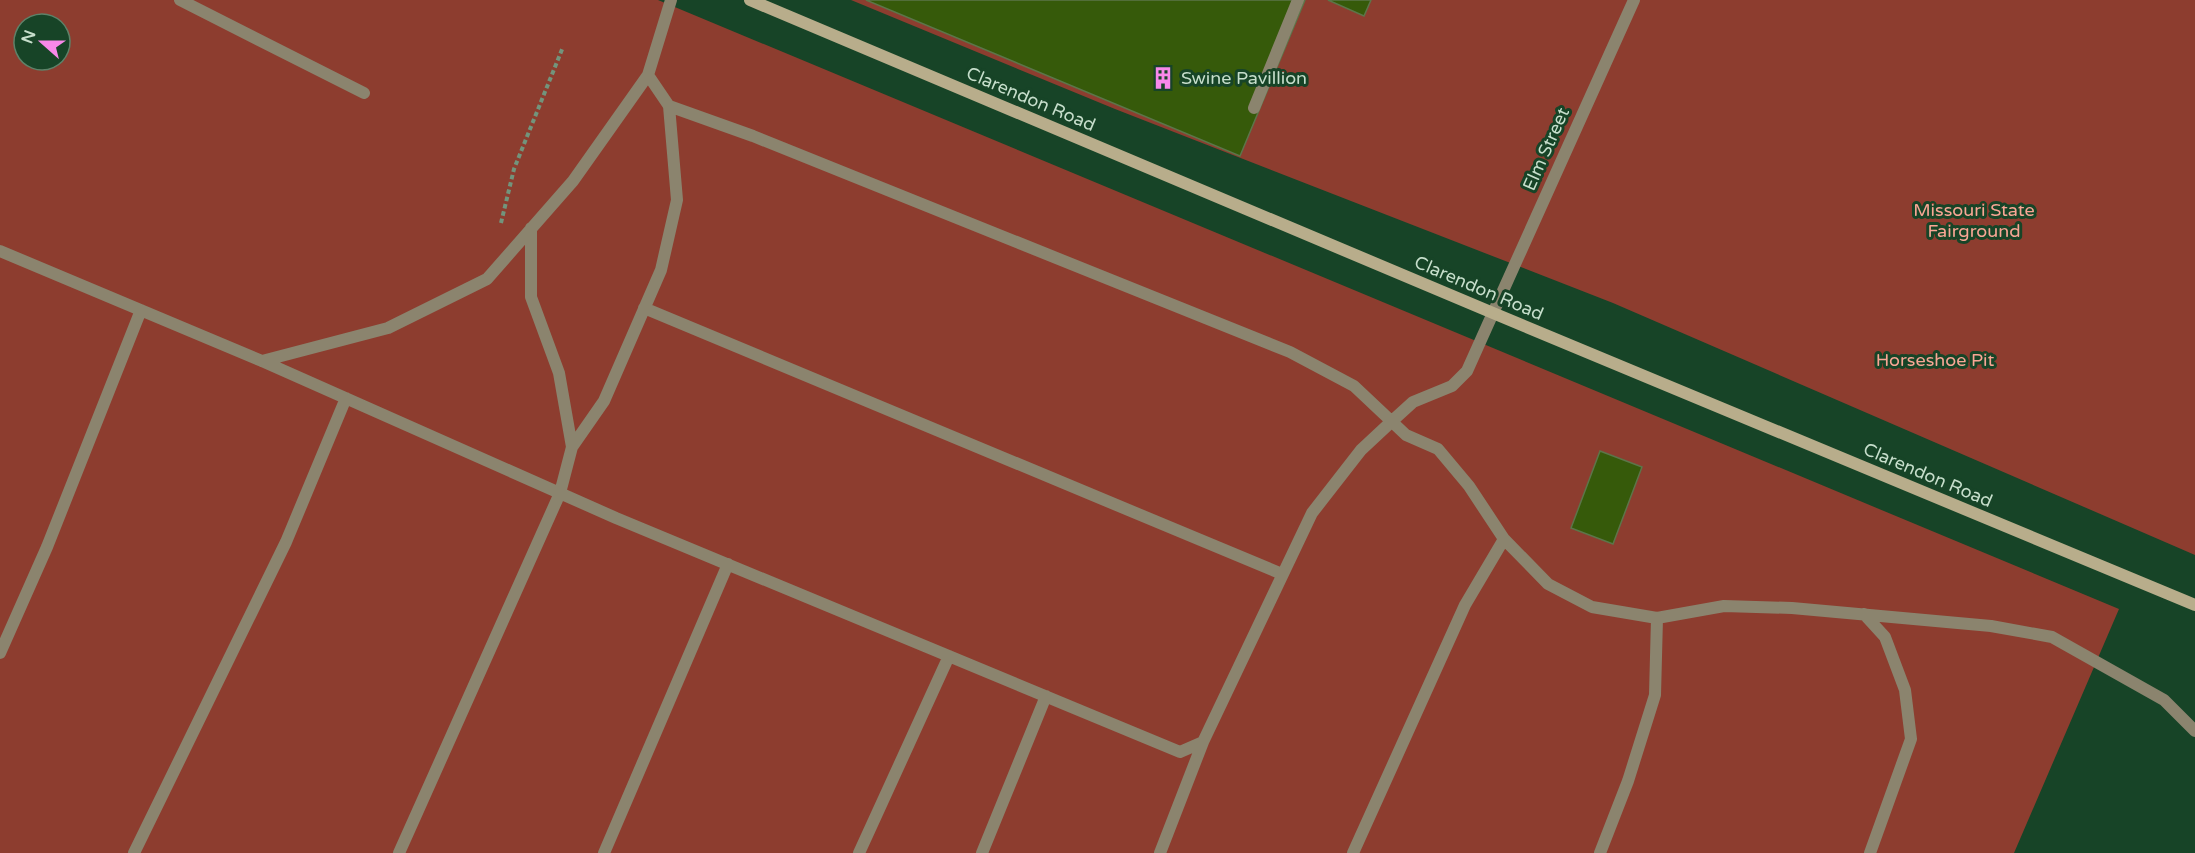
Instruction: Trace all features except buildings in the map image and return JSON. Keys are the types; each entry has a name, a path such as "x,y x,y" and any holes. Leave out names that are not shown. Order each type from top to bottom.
{"street":[{"path":"180,0 364,93"},
{"path":"262,361 388,328 487,279 573,181 648,75 671,0"},
{"name":"Clarendon Road","path":"750,0 2195,605"},
{"path":"1254,108 1298,0"},
{"name":"Elm Street","path":"1160,853 1203,742 1312,513 1361,450 1391,422 1413,402 1452,386 1467,371 1634,0"},
{"path":"399,853 560,493 572,447 604,401 661,270 677,200 669,106 648,75"},
{"path":"669,106 796,153 1290,352 1354,386 1406,435 1438,449 1469,486 1504,539 1548,584 1592,607 1657,618 1724,606 1864,614 1991,626 2052,637 2164,700 2195,731"},
{"path":"531,228 531,297 559,373 572,447"},
{"path":"0,251 262,361 560,493 1180,752 1203,742"},
{"path":"644,308 1282,574"},
{"path":"0,654 47,547 141,310"},
{"path":"134,853 286,542 346,398"},
{"path":"1353,853 1465,605 1504,539"},
{"path":"604,853 728,564"},
{"path":"1864,614 1885,637 1905,690 1911,739 1870,853"},
{"path":"1600,853 1628,781 1655,695 1657,618"},
{"path":"859,853 949,656"},
{"path":"982,853 1046,696"}],"path":[{"path":"501,224 514,169 563,47"}],"green space":[{"path":"0,0 658,0 2119,609 2014,853 0,853"},
{"name":"Missouri State Fairground","path":"851,0 2195,0 2195,555 1613,303 1115,109"}],"place":[{"name":"Swine Pavillion","path":"1163,78"}],"park label":[{"name":"Horseshoe Pit","path":"1935,360"}]}
